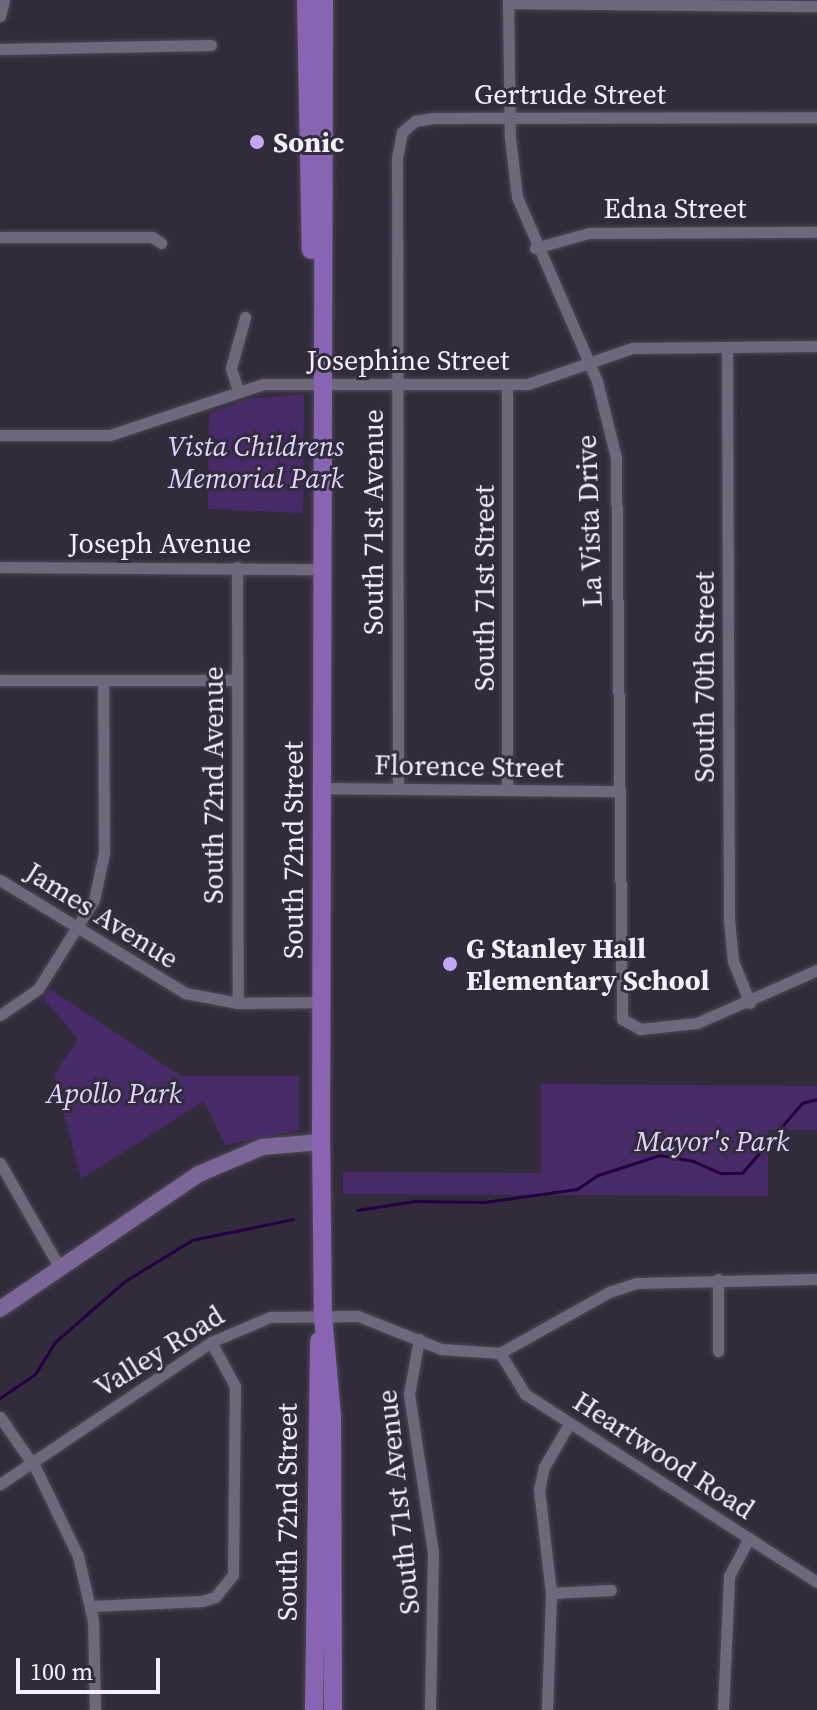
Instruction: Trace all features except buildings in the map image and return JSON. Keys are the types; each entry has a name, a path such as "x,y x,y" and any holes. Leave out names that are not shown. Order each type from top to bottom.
{"main road":[{"name":"South 72nd Street","path":"306,0 306,121 321,384"},
{"name":"South 72nd Street","path":"324,0 320,569 321,1142 323,1315 332,1416 333,1710"},
{"name":"South 72nd Street","path":"314,1710 315,1406 323,1315"}],"street":[{"path":"0,16 4,0"},
{"path":"508,1 773,2 817,6"},
{"name":"La Vista Drive","path":"508,1 513,179 535,248 590,363 608,412 617,473 616,791 620,1008 627,1025 679,1026 750,1003"},
{"path":"0,49 211,45"},
{"name":"Gertrude Street","path":"398,206 397,146 410,124 427,118 817,117"},
{"name":"South 71st Avenue","path":"398,206 398,789"},
{"name":"Edna Street","path":"535,248 589,233 817,232"},
{"path":"0,237 152,237 161,243"},
{"path":"238,390 231,368 245,317"},
{"name":"Josephine Street","path":"0,435 110,435 172,418 238,390 321,384 507,385 546,381 632,348 817,346"},
{"name":"South 70th Street","path":"727,347 729,920 735,971 750,1003"},
{"name":"South 71st Street","path":"507,385 507,790"},
{"name":"Joseph Avenue","path":"0,567 320,569"},
{"name":"South 72nd Avenue","path":"237,567 238,1003"},
{"path":"0,680 236,680"},
{"path":"0,1015 34,994 94,900 104,853 103,680"},
{"name":"Florence Street","path":"321,788 616,791"},
{"name":"James Avenue","path":"0,880 161,982 238,1003 322,1002"},
{"path":"750,1003 817,970"},
{"path":"0,1309 236,1155 283,1142 321,1142"},
{"path":"0,1163 60,1268"},
{"path":"718,1279 718,1351"},
{"path":"500,1353 609,1292 658,1280 817,1279"},
{"name":"Valley Road","path":"0,1484 211,1342 270,1317 323,1315 373,1320 462,1353 500,1353"},
{"name":"South 71st Avenue","path":"419,1339 409,1394 433,1552 430,1710"},
{"path":"91,1606 215,1597 233,1575 235,1386 211,1342"},
{"name":"Heartwood Road","path":"500,1353 525,1394 817,1582"},
{"path":"0,1417 32,1462 72,1542 91,1606 95,1710"},
{"path":"547,1710 551,1593 539,1490 544,1467 569,1424"},
{"path":"723,1710 729,1576 749,1538"},
{"path":"551,1593 611,1590"}],"green space":[{"name":"Vista Childrens Memorial Park","path":"304,394 303,513 208,509 209,414 248,399"},
{"name":"Apollo Park","path":"50,989 181,1076 299,1076 299,1130 225,1145 204,1101 81,1179 54,1075 78,1039 43,998"},
{"name":"Mayor's Park","path":"541,1084 817,1086 817,1130 768,1130 768,1196 343,1194 343,1172 541,1173"}],"waterway":[{"path":"357,1210 414,1201 484,1202 577,1189 598,1175 660,1155 693,1161 720,1173 742,1173 802,1103 817,1099"},
{"path":"0,1398 35,1374 55,1342 125,1281 192,1240 293,1219"}],"place":[{"name":"Sonic","path":"257,142"},
{"name":"G Stanley Hall Elementary School","path":"450,964"}]}
